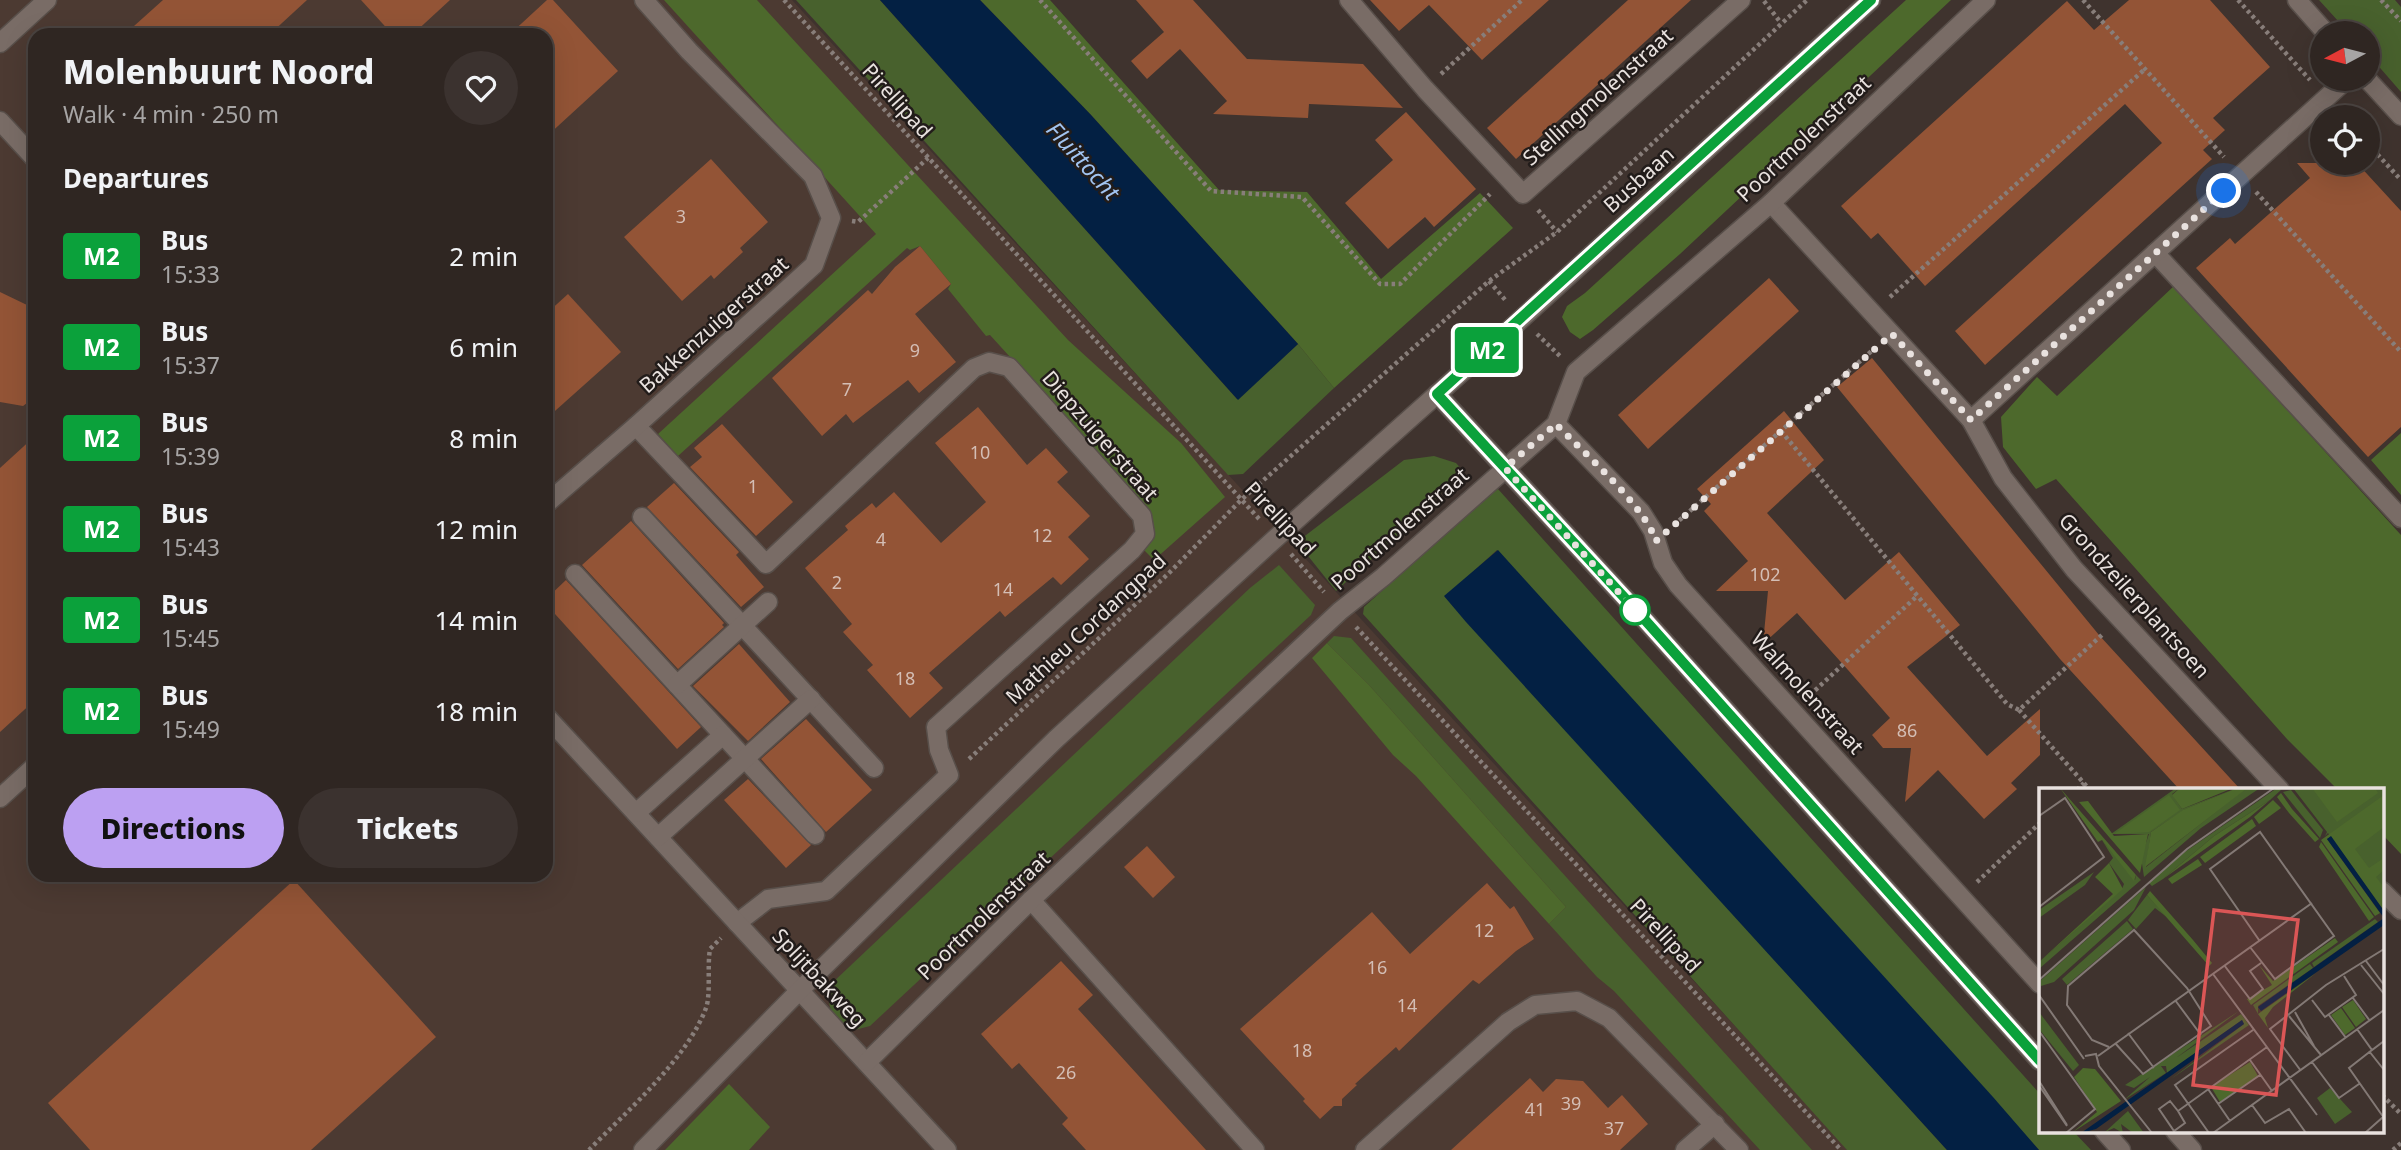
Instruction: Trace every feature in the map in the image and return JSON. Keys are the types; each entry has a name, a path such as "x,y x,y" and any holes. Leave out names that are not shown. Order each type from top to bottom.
{"street":[{"path":"0,43 47,0"},
{"path":"644,0 690,51 813,176 831,219"},
{"name":"Stellingmolenstraat","path":"1349,0 1425,89 1524,194 1741,0"},
{"name":"Busbaan","path":"643,1150 799,991 1056,739 1871,0"},
{"name":"Poortmolenstraat","path":"867,1062 1031,900 1340,611 1383,577 1556,424 1576,372 1771,202 1986,0"},
{"path":"2297,0 2315,21"},
{"path":"1971,420 2334,91"},
{"path":"2378,91 2401,117"},
{"path":"0,121 28,151"},
{"name":"Grondzeilerplantsoen","path":"1771,202 1971,420 2003,478 2074,569 2279,788"},
{"name":"Bakkenzuigerstraat","path":"553,498 814,265 831,219"},
{"path":"2155,253 2401,518"},
{"name":"Diepzuigerstraat","path":"636,426 766,564 974,368 989,362 1009,367 1142,516 1145,534 1132,550 936,727 939,750 949,775"},
{"path":"1437,394 1645,620 2039,1059"},
{"name":"Walmolenstraat","path":"1556,424 1641,512 1653,531 1663,563 1678,585 2039,983"},
{"path":"642,517 874,768"},
{"path":"575,574 815,835"},
{"path":"677,685 768,602"},
{"path":"657,837 811,699"},
{"name":"Splijtbakweg","path":"553,724 947,1150"},
{"path":"636,813 723,735"},
{"path":"0,798 28,772"},
{"path":"737,923 768,900 826,891 949,775"},
{"path":"2384,893 2401,910"},
{"path":"1031,900 1255,1150"},
{"path":"1365,1150 1508,1022 1535,1005 1577,1001 1609,1018 1739,1150"},
{"path":"1685,1150 1714,1124"},
{"path":"2105,1132 2121,1150"},
{"path":"2176,1132 2192,1150"}],"path":[{"name":"Pirellipad","path":"784,0 1277,537 1340,611 1841,1150"},
{"path":"1040,0 1211,191 1302,197 1380,284 1400,284 1506,177"},
{"path":"1425,89 1522,0"},
{"path":"1764,0 1781,23"},
{"name":"Mathieu Cordangpad","path":"949,775 976,754 1169,573 1241,500 1489,281 1557,232 1807,0"},
{"path":"2238,0 2326,98"},
{"path":"2381,0 2401,22"},
{"path":"1872,312 2145,69"},
{"path":"2380,157 2401,180"},
{"path":"831,219 858,222 928,158"},
{"path":"1656,541 1892,334"},
{"path":"1781,431 2007,705 2019,710 2089,788"},
{"path":"1792,711 1917,596"},
{"path":"2019,710 2120,619"},
{"path":"2078,788 2084,783"},
{"path":"1961,896 2039,824"},
{"path":"589,1150 666,1070 697,1026 707,1006 710,949 737,923"},
{"path":"2384,1097 2401,1114"},
{"path":"2393,1150 2401,1143"}],"shaded area":[{"path":"0,0 792,0 1849,1150 0,1150"}],"green space":[{"path":"664,0 757,0 1068,340 1181,443 1225,497 1154,560 1144,550 1152,530 1147,508 990,335 986,336 948,289 951,284 920,246 910,250 907,248 678,456 658,434 876,234"},
{"path":"796,0 880,0 1237,399 1298,344 1334,388 1243,474 1228,475"},
{"path":"980,0 1050,0 1219,190 1307,192 1381,279 1480,193 1513,228 1334,388 1298,344 1091,115"},
{"path":"1906,0 1951,0 1680,254 1593,330 1580,339 1570,332 1562,317 1567,306 1585,293"},
{"path":"2319,0 2395,0 2401,7 2401,92 2380,68 2380,21 2338,21"},
{"path":"2174,286 2401,535 2401,854 2384,836 2384,788 2336,788 2287,739 2056,479 2036,489 2003,447 2001,417 2037,377 2057,396"},
{"path":"2401,433 2401,495 2371,460"},
{"path":"1434,456 1456,463 1463,471 1403,531 1336,591 1297,542 1404,460"},
{"path":"1498,489 2039,1093 2039,1132 2074,1132 2091,1150 2039,1150 1497,550 1445,597 1947,1150 1847,1150 1363,614 1364,607"},
{"path":"1279,565 1315,605 1311,615 870,1026 851,1031 839,1021 830,1007 830,985 1250,588"},
{"path":"1334,636 1351,638 1812,1150 1760,1150 1614,991 1597,977 1549,924 1566,907 1369,685 1327,643"},
{"path":"1327,643 1369,685 1566,907 1549,924 1416,776 1393,755 1312,658"},
{"path":"729,1084 770,1127 749,1150 665,1150"}],"water":[{"name":"Fluittocht","path":"880,0 980,0 1091,115 1298,344 1238,400"},
{"path":"1498,550 2039,1150 1947,1150 1466,622 1444,596"}],"building":[{"path":"163,0 307,0 277,28 132,28"},
{"path":"361,0 450,0 420,28 387,28"},
{"path":"547,0 553,0 618,71 553,131 553,28 517,28"},
{"path":"1136,0 1193,0 1247,59 1363,64 1403,108 1309,104 1308,118 1213,114 1227,101 1180,49 1147,79 1131,61 1164,32"},
{"path":"1370,0 1549,0 1482,60 1429,5 1399,31"},
{"path":"1628,0 1691,0 1516,159 1487,128"},
{"path":"2129,0 2210,0 2270,67 2213,118 2225,130 2203,150 2212,159 1985,365 1955,331 2162,143 2125,104 1925,286 1878,233 1871,239 1841,206 2067,1 2094,30"},
{"path":"1406,112 1476,189 1434,227 1425,217 1388,249 1345,203 1393,160 1375,140"},
{"path":"711,159 768,222 740,248 743,252 714,279 711,275 682,301 624,237"},
{"path":"2297,163 2310,163 2310,175 2368,175 2401,211 2401,427 2368,457 2196,268 2230,238 2235,244 2310,178"},
{"path":"920,246 951,284 915,314 956,362 919,393 908,380 853,423 846,414 822,436 772,378 868,290 872,294 895,267"},
{"path":"1769,278 1799,311 1648,449 1618,415"},
{"path":"0,292 28,306 28,402 23,406 0,402"},
{"path":"568,294 621,352 553,413 553,308"},
{"path":"1872,358 2099,635 2239,788 2178,788 2060,659 1837,387"},
{"path":"978,407 1027,465 1046,448 1068,472 1057,482 1090,516 1068,537 1089,559 1061,585 1053,577 1005,617 1000,611 929,673 943,688 910,718 867,670 873,665 843,632 852,624 805,568 848,530 845,526 872,503 876,508 894,492 941,543 986,502 935,443"},
{"path":"1784,411 1824,460 1767,513 1845,600 1899,552 1960,625 1907,667 1987,756 2040,709 2040,755 2011,783 2017,789 1984,819 1938,770 1905,802 1911,748 1883,748 1872,735 1890,718 1797,613 1763,644 1768,591 1716,591 1748,561 1704,511 1711,504 1697,489"},
{"path":"722,424 793,502 756,536 690,467 702,457 694,448"},
{"path":"28,442 28,706 0,732 0,468"},
{"path":"674,483 739,552 736,555 764,587 741,607 647,507"},
{"path":"631,521 724,623 724,627 678,669 582,565"},
{"path":"566,580 701,727 677,749 553,612 553,592"},
{"path":"739,644 790,702 748,741 693,686"},
{"path":"806,719 872,790 826,832 761,759"},
{"path":"748,779 811,845 786,868 724,800"},
{"path":"1147,846 1175,877 1153,898 1124,867"},
{"path":"292,882 296,882 436,1037 311,1150 90,1150 48,1103"},
{"path":"1487,883 1510,909 1514,906 1534,939 1516,951 1479,984 1473,980 1399,1051 1396,1047 1355,1084 1357,1085 1342,1099 1342,1106 1334,1106 1320,1119 1240,1029 1372,912 1410,954"},
{"path":"1061,961 1093,995 1078,1009 1206,1150 1086,1150 1062,1124 1068,1118 1019,1063 1012,1069 981,1034"},
{"path":"1530,1078 1543,1092 1556,1079 1583,1081 1608,1108 1622,1095 1648,1124 1620,1150 1451,1150"}],"bus line":[{"name":"M2","path":"1871,0 1437,394 1645,620 2039,1060"}],"route":[{"path":"1635,610 1505,468 1556,424 1641,512 1656,541 1892,334 1971,420 2224,191"}]}
